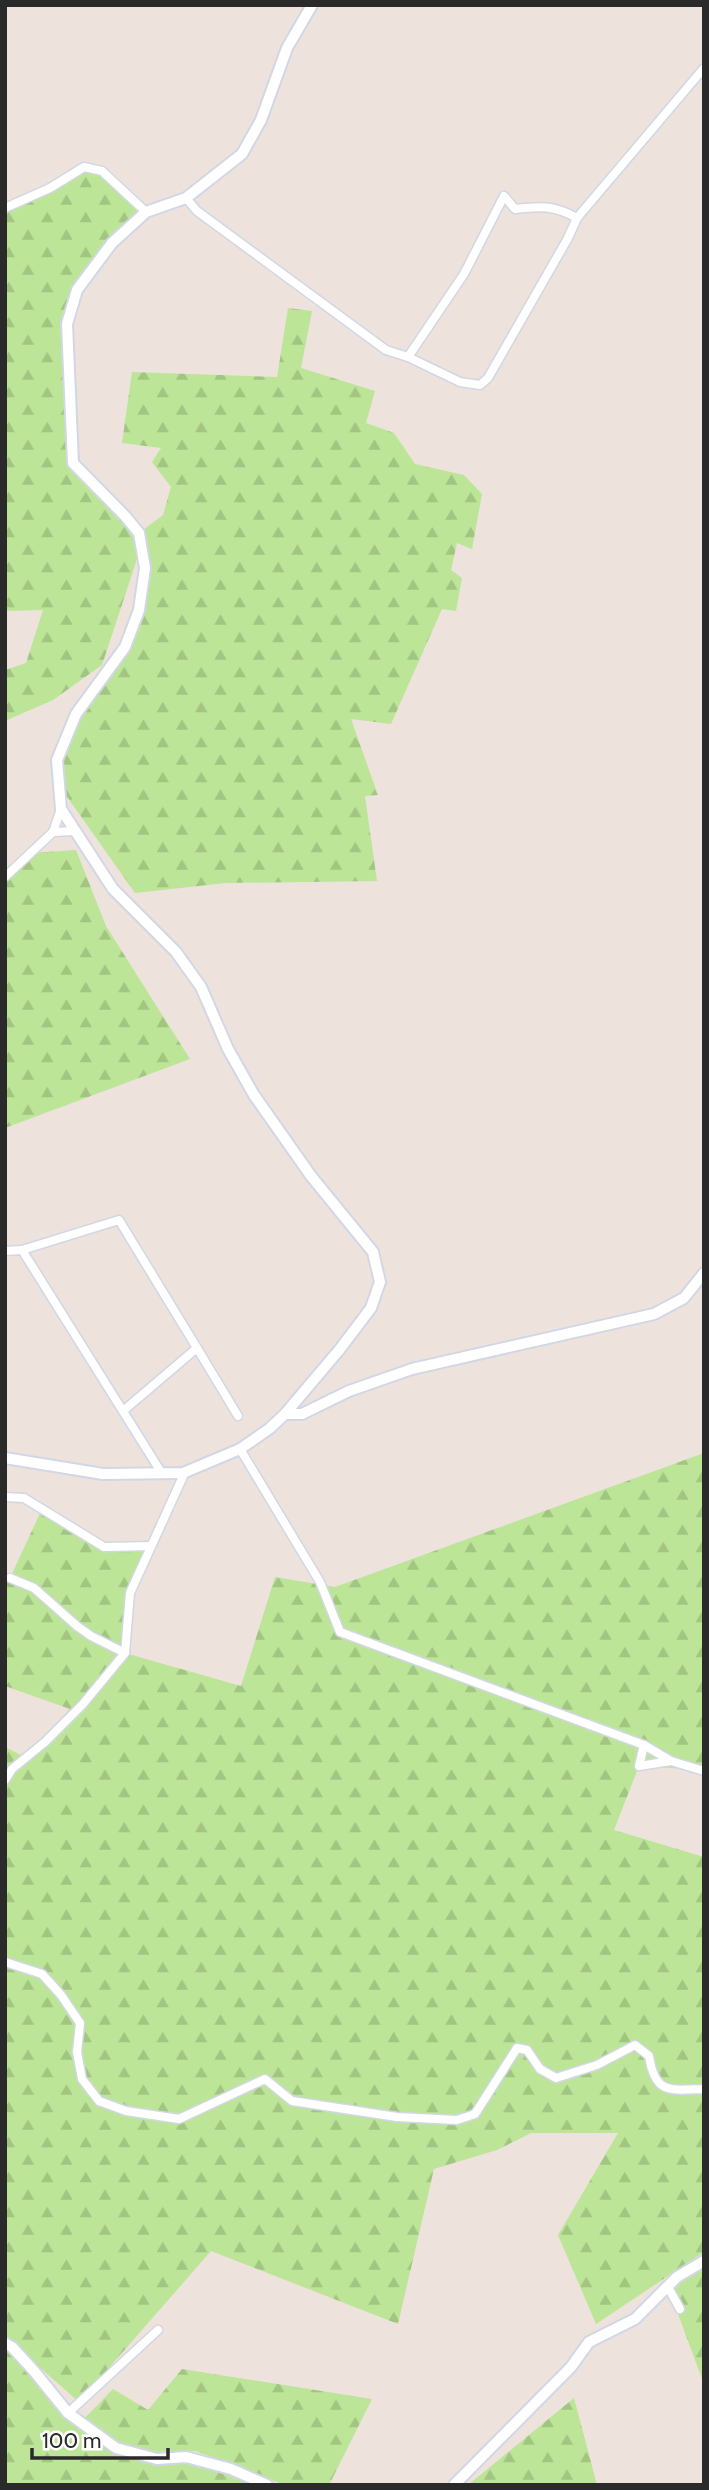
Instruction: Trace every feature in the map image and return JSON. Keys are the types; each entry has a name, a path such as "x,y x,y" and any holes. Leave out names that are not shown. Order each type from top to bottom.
{"street":[{"path":"5,877 53,832 61,809 57,760 76,713 124,647 139,610 145,568 138,533 125,516 72,463 68,324 77,290 111,243 146,212 186,198 242,154 261,120 287,48 312,5"},
{"path":"186,198 197,211 386,350 408,357 460,382 480,385 488,378 577,218 704,68"},
{"path":"5,208 50,188 84,167 102,171 146,212"},
{"path":"408,357 464,274 504,196 515,209 536,206 559,208 577,218"},
{"path":"5,1458 103,1474 185,1472 240,1449 285,1414 340,1349 371,1308 380,1282 373,1252 311,1176 254,1095 228,1049 195,978 176,952 113,889 61,809"},
{"path":"53,832 74,831"},
{"path":"5,1251 22,1250 119,1220 238,1416"},
{"path":"22,1250 161,1472"},
{"path":"285,1414 302,1414 349,1391 412,1369 654,1314 684,1298 704,1273"},
{"path":"122,1411 197,1348"},
{"path":"240,1449 320,1582 340,1632 644,1745 671,1761 704,1771"},
{"path":"5,1780 12,1769 45,1742 83,1704 125,1653 130,1593 185,1472"},
{"path":"5,1497 24,1498 104,1547 151,1546"},
{"path":"10,1578 34,1588 91,1636 125,1653"},
{"path":"644,1745 639,1766 671,1761"},
{"path":"5,1962 42,1974 61,1995 80,2023 77,2052 82,2078 99,2101 126,2111 179,2119 265,2079 292,2101 397,2117 457,2120 475,2114 517,2048 527,2050 540,2069 556,2078 597,2065 635,2045 649,2056 652,2074 660,2084 671,2090 704,2089"},
{"path":"454,2485 571,2367 589,2342 635,2319 677,2277 704,2261"},
{"path":"668,2287 680,2309"},
{"path":"68,2413 158,2330"},
{"path":"5,2343 34,2371 68,2413 116,2448 157,2459 186,2457 231,2469 267,2485"}],"green space":[{"path":"92,169 146,212 77,290 69,384 73,463 139,533 163,515 171,487 152,462 161,448 122,443 132,372 277,377 288,308 312,311 301,368 375,391 366,423 394,433 415,464 464,475 482,494 472,549 457,543 451,570 462,578 456,611 442,609 391,724 351,719 378,795 365,796 377,881 226,883 135,893 58,784 65,738 124,647 139,611 140,550 102,665 53,700 5,721 5,670 26,663 43,610 5,611 5,208"},
{"path":"76,850 106,926 190,1059 5,1128 5,875 31,853"},
{"path":"704,1453 704,1770 639,1766 614,1830 704,1857 704,2252 596,2324 558,2235 618,2133 531,2133 497,2150 434,2169 398,2324 211,2251 79,2402 5,2337 5,1747 25,1757 70,1709 5,1686 5,1578 10,1578 42,1509 104,1547 151,1546 130,1593 125,1653 241,1686 275,1577 335,1587"},
{"path":"704,2267 704,2384 668,2287"},
{"path":"5,2342 84,2419 113,2389 148,2410 182,2369 372,2399 329,2485 285,2485 196,2451 150,2452 257,2481 256,2485 5,2485"},
{"path":"574,2398 597,2485 468,2485"}]}
